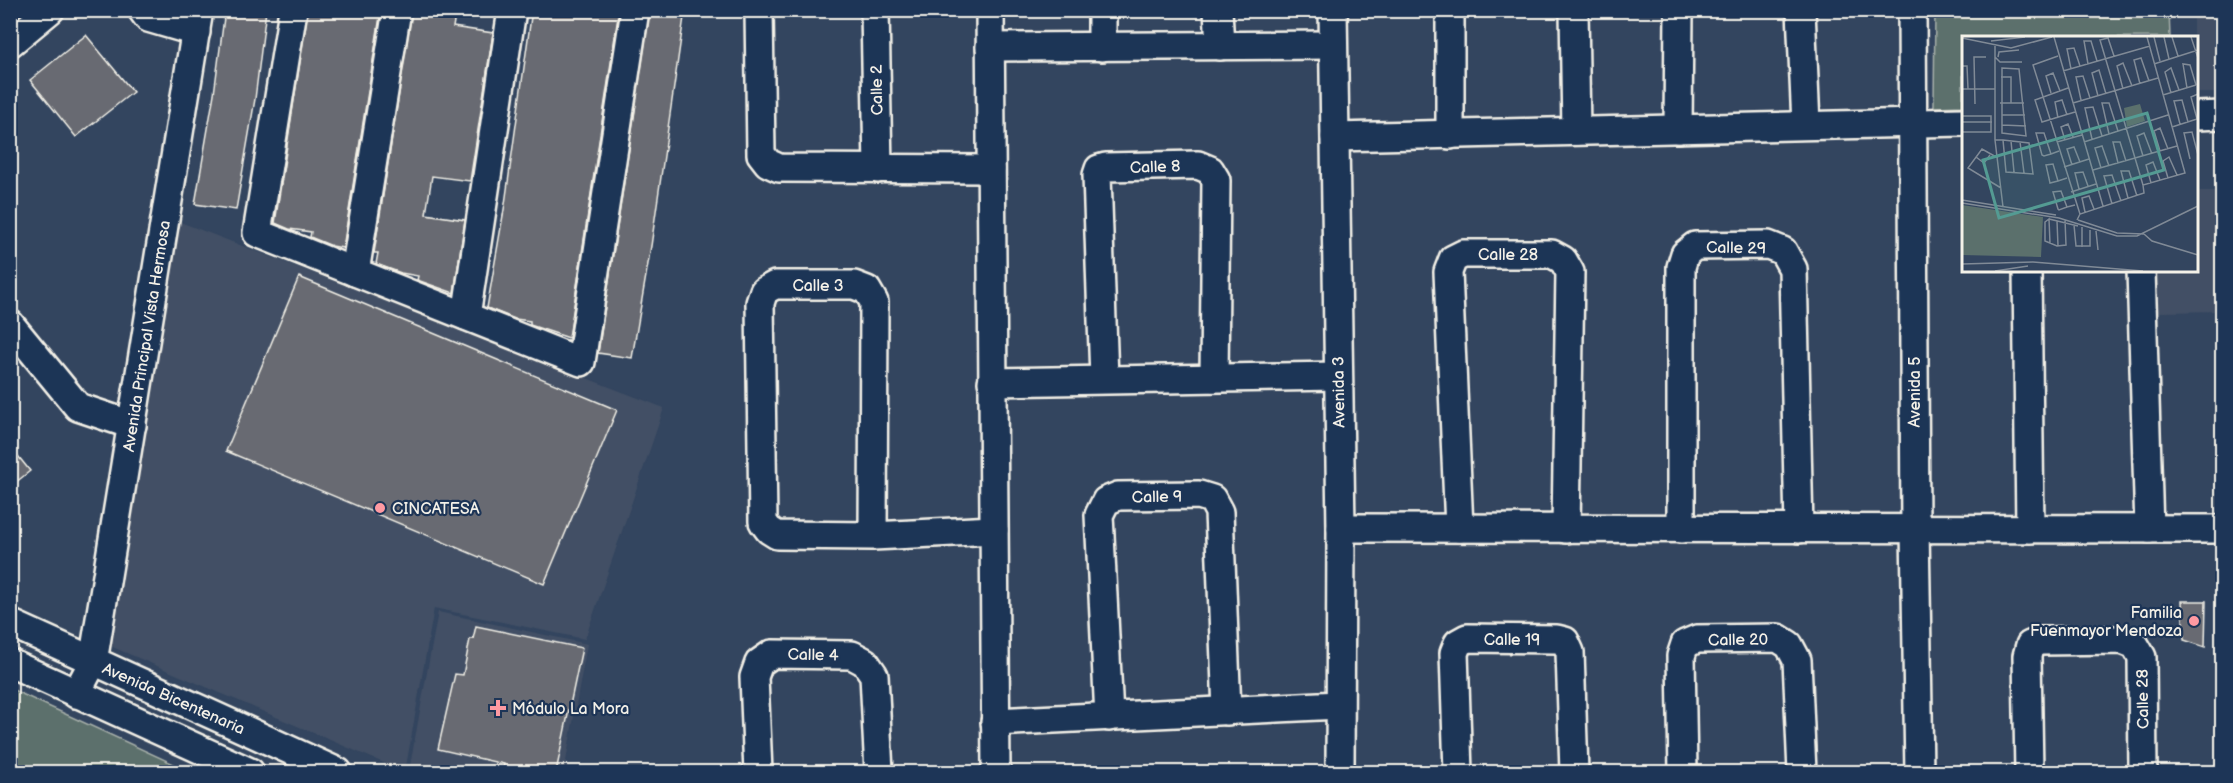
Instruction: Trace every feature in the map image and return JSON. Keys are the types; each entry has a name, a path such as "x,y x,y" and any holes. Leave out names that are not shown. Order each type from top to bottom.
{"street":[{"path":"10,43 51,10"},
{"path":"142,10 148,18 198,21"},
{"path":"293,10 257,232 581,362 635,10"},
{"path":"355,272 397,10"},
{"path":"466,316 512,10"},
{"path":"759,10 761,154 768,163 779,168 991,169"},
{"name":"Calle 2","path":"875,10 878,169"},
{"path":"990,10 996,772"},
{"path":"1102,10 1102,46"},
{"path":"1218,10 1220,46"},
{"name":"Avenida 3","path":"1333,10 1341,528 1340,772"},
{"path":"1450,10 1450,135"},
{"path":"1574,10 1576,131"},
{"path":"1678,129 1679,10"},
{"path":"1801,10 1806,125"},
{"name":"Avenida 5","path":"1912,10 1918,772"},
{"name":"Avenida Principal Vista Hermosa","path":"76,694 93,662 198,21"},
{"path":"990,47 1333,45"},
{"path":"2197,116 2223,115"},
{"path":"1335,137 1962,122"},
{"name":"Calle 8","path":"1104,379 1097,175 1100,169 1106,167 1198,165 1210,170 1216,180 1214,378"},
{"name":"Calle 29","path":"1681,529 1681,267 1685,254 1695,246 1768,245 1783,251 1793,269 1799,529"},
{"name":"Calle 28","path":"1460,528 1448,272 1453,259 1463,254 1552,254 1563,260 1570,272 1566,529"},
{"path":"2027,272 2030,529"},
{"path":"2141,272 2149,529"},
{"name":"Calle 3","path":"775,285 854,285 867,290 874,302 873,536 777,535 763,522 760,303 764,291 775,285"},
{"path":"10,324 78,406 132,425"},
{"path":"992,382 1338,376"},
{"name":"Calle 9","path":"1109,717 1099,515 1106,501 1118,496 1199,495 1212,499 1219,512 1227,711"},
{"path":"1341,528 2223,529"},
{"path":"873,536 994,530"},
{"name":"Avenida Bicentenaria","path":"10,623 338,772"},
{"name":"Calle 20","path":"1683,772 1681,656 1685,645 1697,639 1778,638 1790,645 1797,660 1802,772"},
{"name":"Calle 19","path":"1458,772 1454,652 1458,643 1467,639 1557,639 1565,641 1570,652 1574,772"},
{"name":"Calle 28","path":"2028,772 2027,656 2030,645 2040,641 2122,640 2135,645 2142,657 2143,772"},
{"name":"Calle 4","path":"758,772 754,677 759,663 772,654 852,655 865,662 874,675 879,772"},
{"path":"10,663 250,772"},
{"path":"995,722 1339,705"}],"shaded area":[{"path":"2193,11 2222,11 2222,93 2197,93 2197,36 2193,36"},
{"path":"2197,191 2222,191 2222,311 2158,312 2157,272 2197,272"},
{"name":"CINCATESA","path":"180,222 664,408 585,639 434,608 405,772 108,645"},
{"name":"Módulo La Mora","path":"438,612 587,644 564,772 409,772"}],"green space":[{"path":"1935,11 2169,11 2170,36 1962,36 1962,106 1934,107"},
{"path":"11,689 191,772 11,772"}],"building":[{"path":"225,10 266,10 255,99 236,210 195,204 214,94"},
{"path":"308,10 381,10 343,248 310,237 311,232 289,229 275,223"},
{"path":"412,10 456,10 453,27 493,33 470,181 432,176 426,214 465,220 454,293 417,280 418,276 376,264 378,253 374,253"},
{"path":"533,10 619,10 569,338 530,325 530,321 515,319 487,308 505,204"},
{"path":"650,10 685,10 651,246 632,358 598,353"},
{"path":"86,35 133,92 76,137 30,80"},
{"path":"299,277 617,410 544,584 226,451"},
{"path":"10,446 30,471 10,487"},
{"name":"Familia Fuenmayor Mendoza","path":"2182,601 2206,601 2205,647 2184,640"},
{"name":"Módulo La Mora","path":"476,626 582,648 556,772 502,772 504,764 438,749 455,674 463,675 470,639 473,639"}],"place":[{"name":"CINCATESA","path":"380,508"},
{"name":"Familia Fuenmayor Mendoza","path":"2194,621"},
{"name":"Módulo La Mora","path":"498,708"}]}
